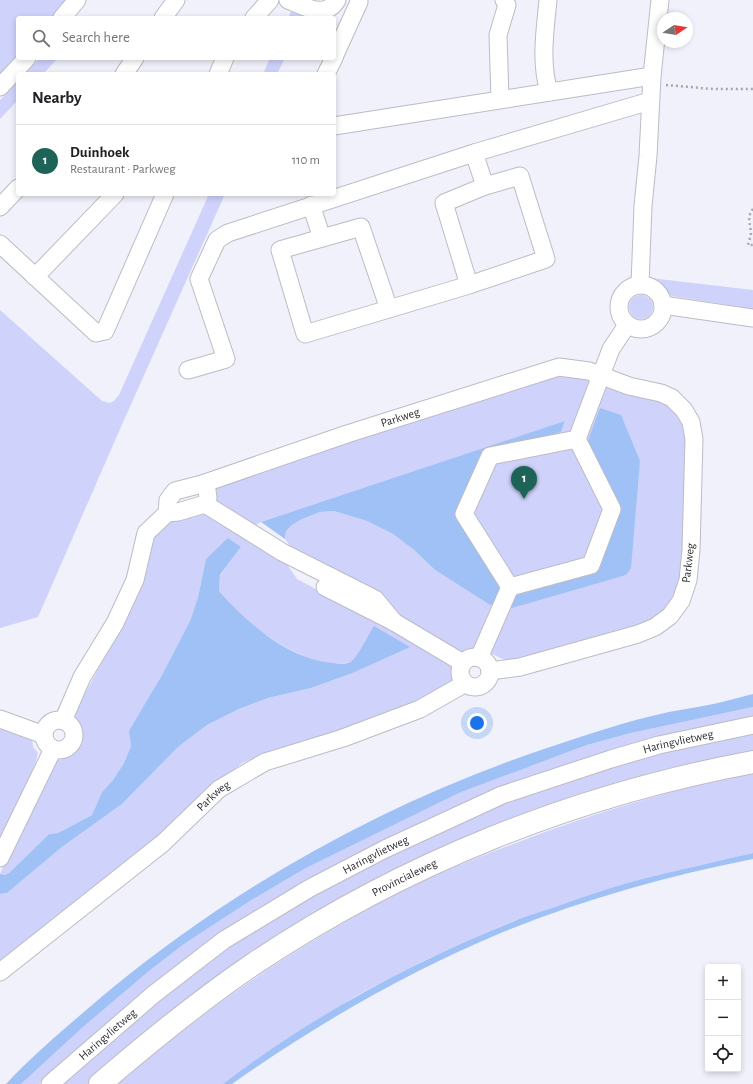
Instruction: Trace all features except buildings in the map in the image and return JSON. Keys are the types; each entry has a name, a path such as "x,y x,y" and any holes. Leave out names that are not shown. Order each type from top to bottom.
{"main road":[{"name":"Provincialeweg","path":"100,1084 191,1008 252,965 319,923 392,883 490,839 540,819 664,781 717,768 753,762"}],"street":[{"path":"64,16 77,0"},
{"path":"165,16 176,0"},
{"path":"256,16 270,0"},
{"path":"288,0 316,11 329,8 335,4 337,0"},
{"path":"500,99 498,34 508,5 504,0"},
{"path":"548,0 543,62 545,78 550,92"},
{"path":"640,285 643,206 648,156 650,101 660,0"},
{"path":"336,54 359,2"},
{"path":"0,88 25,60"},
{"path":"125,72 134,60"},
{"path":"219,72 224,60"},
{"path":"327,72 333,60"},
{"path":"336,126 500,99 652,80"},
{"path":"188,370 226,359 199,279 217,240 228,232 474,153 650,101"},
{"path":"474,153 485,186"},
{"path":"389,309 361,227 280,250 305,334 389,309 469,285 546,259 520,176 485,186 444,203 469,285"},
{"path":"0,207 16,190"},
{"path":"35,277 113,196"},
{"path":"0,244 96,333 105,331 164,196"},
{"path":"311,205 322,238"},
{"path":"640,285 653,289 658,293 663,304 663,312 655,325 641,330 634,329 627,325 620,314 618,307 623,294 640,285"},
{"path":"663,304 753,318"},
{"path":"510,587 591,565 612,509 577,439 611,349 627,325"},
{"name":"Parkweg","path":"167,513 168,500 175,491 202,484 347,434 559,367 589,371 629,386 661,393 672,398 684,410 691,422 694,439 692,550 688,580 681,601 670,616 656,627 638,634 520,667 490,671"},
{"path":"510,587 464,514 490,456 577,439"},
{"path":"64,721 82,677 115,623 135,580 146,533 167,513 178,512 204,504 208,498 207,490 202,484"},
{"path":"204,504 282,552 298,573 394,622 463,663"},
{"path":"479,658 510,587"},
{"path":"470,658 479,658 486,663 490,671 488,680 481,686 473,688 464,684 459,671 463,663 470,658"},
{"name":"Parkweg","path":"0,972 163,843 220,789 265,762 343,738 420,709 464,684"},
{"path":"0,719 44,735"},
{"path":"54,721 64,721 68,723 73,731 73,740 71,744 63,750 54,749 46,743 44,735 45,730 50,723 54,721"},
{"name":"Haringvlietweg","path":"50,1084 154,994 224,940 310,888 378,852 509,793 611,759 659,745 753,725"},
{"path":"0,858 54,749"}],"path":[{"path":"652,80 713,89 753,89"},
{"path":"753,209 749,223 751,232 748,245 753,245"}],"shaded area":[{"path":"0,0 71,0 59,16 16,16 16,60 0,78"},
{"path":"293,7 306,11 304,16 289,16"},
{"path":"38,60 56,60 45,72 27,72"},
{"path":"269,60 284,60 278,72 264,72"},
{"path":"16,83 16,102 0,119 0,100"},
{"path":"208,196 224,196 38,617 0,628 0,310 102,401 110,403 119,395"},
{"path":"650,278 753,290 753,309 672,296 657,284 650,281"},
{"path":"641,295 650,298 653,307 650,316 641,319 632,316 629,307 632,298"},
{"path":"559,371 669,402 680,411 689,447 680,597 654,620 516,662 509,662 486,651 456,653 298,556 285,539 286,531 292,525 320,512 334,511 367,521 393,534 414,550 435,570 490,605 462,515 487,454 561,432 565,422 261,522 250,528 211,497 209,488","holes":["593,429 640,461 626,575 511,597 596,572 621,511 587,443"]},
{"path":"600,408 621,415 640,461 631,568 626,575 512,608 506,606 510,597 597,572 621,511 587,443"},
{"path":"565,421 561,432 487,454 462,515 504,594 499,603 490,605 435,570 414,550 393,534 367,521 334,511 320,512 292,525 286,531 285,539 261,522"},
{"path":"207,506 276,553 287,564 297,579 445,658 453,668 454,677 445,689 413,703 337,732 305,740 242,763 115,874 0,967 0,894 7,893 62,847 122,804 178,747 207,725 239,709 268,698 311,688 350,674 352,661 328,663 315,660 289,649 246,620 219,591 220,576 241,547 206,559 198,597 190,621 162,675 130,731 131,746 124,763 113,780 102,792 92,815 58,833 49,834 9,873 5,875 0,874 33,794 52,761 69,756 76,748 78,737 72,717 117,635 152,533 160,525"},
{"path":"228,538 241,547 220,575 219,591 256,627 285,647 300,655 316,660 338,664 351,662 361,649 374,626 410,647 350,674 311,688 268,698 239,709 207,725 178,747 122,804 62,847 7,893 0,894 0,874 5,875 9,873 49,834 58,833 92,815 102,792 113,780 124,763 131,746 129,731 162,675 190,621 198,597 206,559"},
{"path":"753,694 753,707 631,733 587,745 459,793 306,868 250,901 184,944 149,971 82,1028 21,1084 6,1084 29,1061 105,994 154,955 205,918 312,852 367,823 424,796 541,750 637,720"},
{"path":"753,707 753,718 417,826 347,859 313,877 260,910 52,1072 39,1084 21,1084 82,1028 149,971 184,944 250,901 306,868 459,793 587,745 631,733"},
{"path":"0,726 32,739 33,747 38,753 0,850"},
{"path":"753,731 753,754 474,837 112,1063 89,1084 59,1084 98,1048 230,945 318,890 487,809 608,766"},
{"path":"753,772 753,853 688,868 513,921 460,944 423,961 356,996 282,1043 223,1084 118,1084 184,1030 253,979 325,933 414,885 471,860 603,812 693,786"},
{"path":"753,853 753,859 689,873 595,899 503,932 432,964 363,1000 264,1062 232,1084 223,1084 256,1059 291,1036 362,993 436,955 474,938 524,917 614,887 673,871"}],"place":[{"name":"Duinhoek","path":"524,499"}]}
